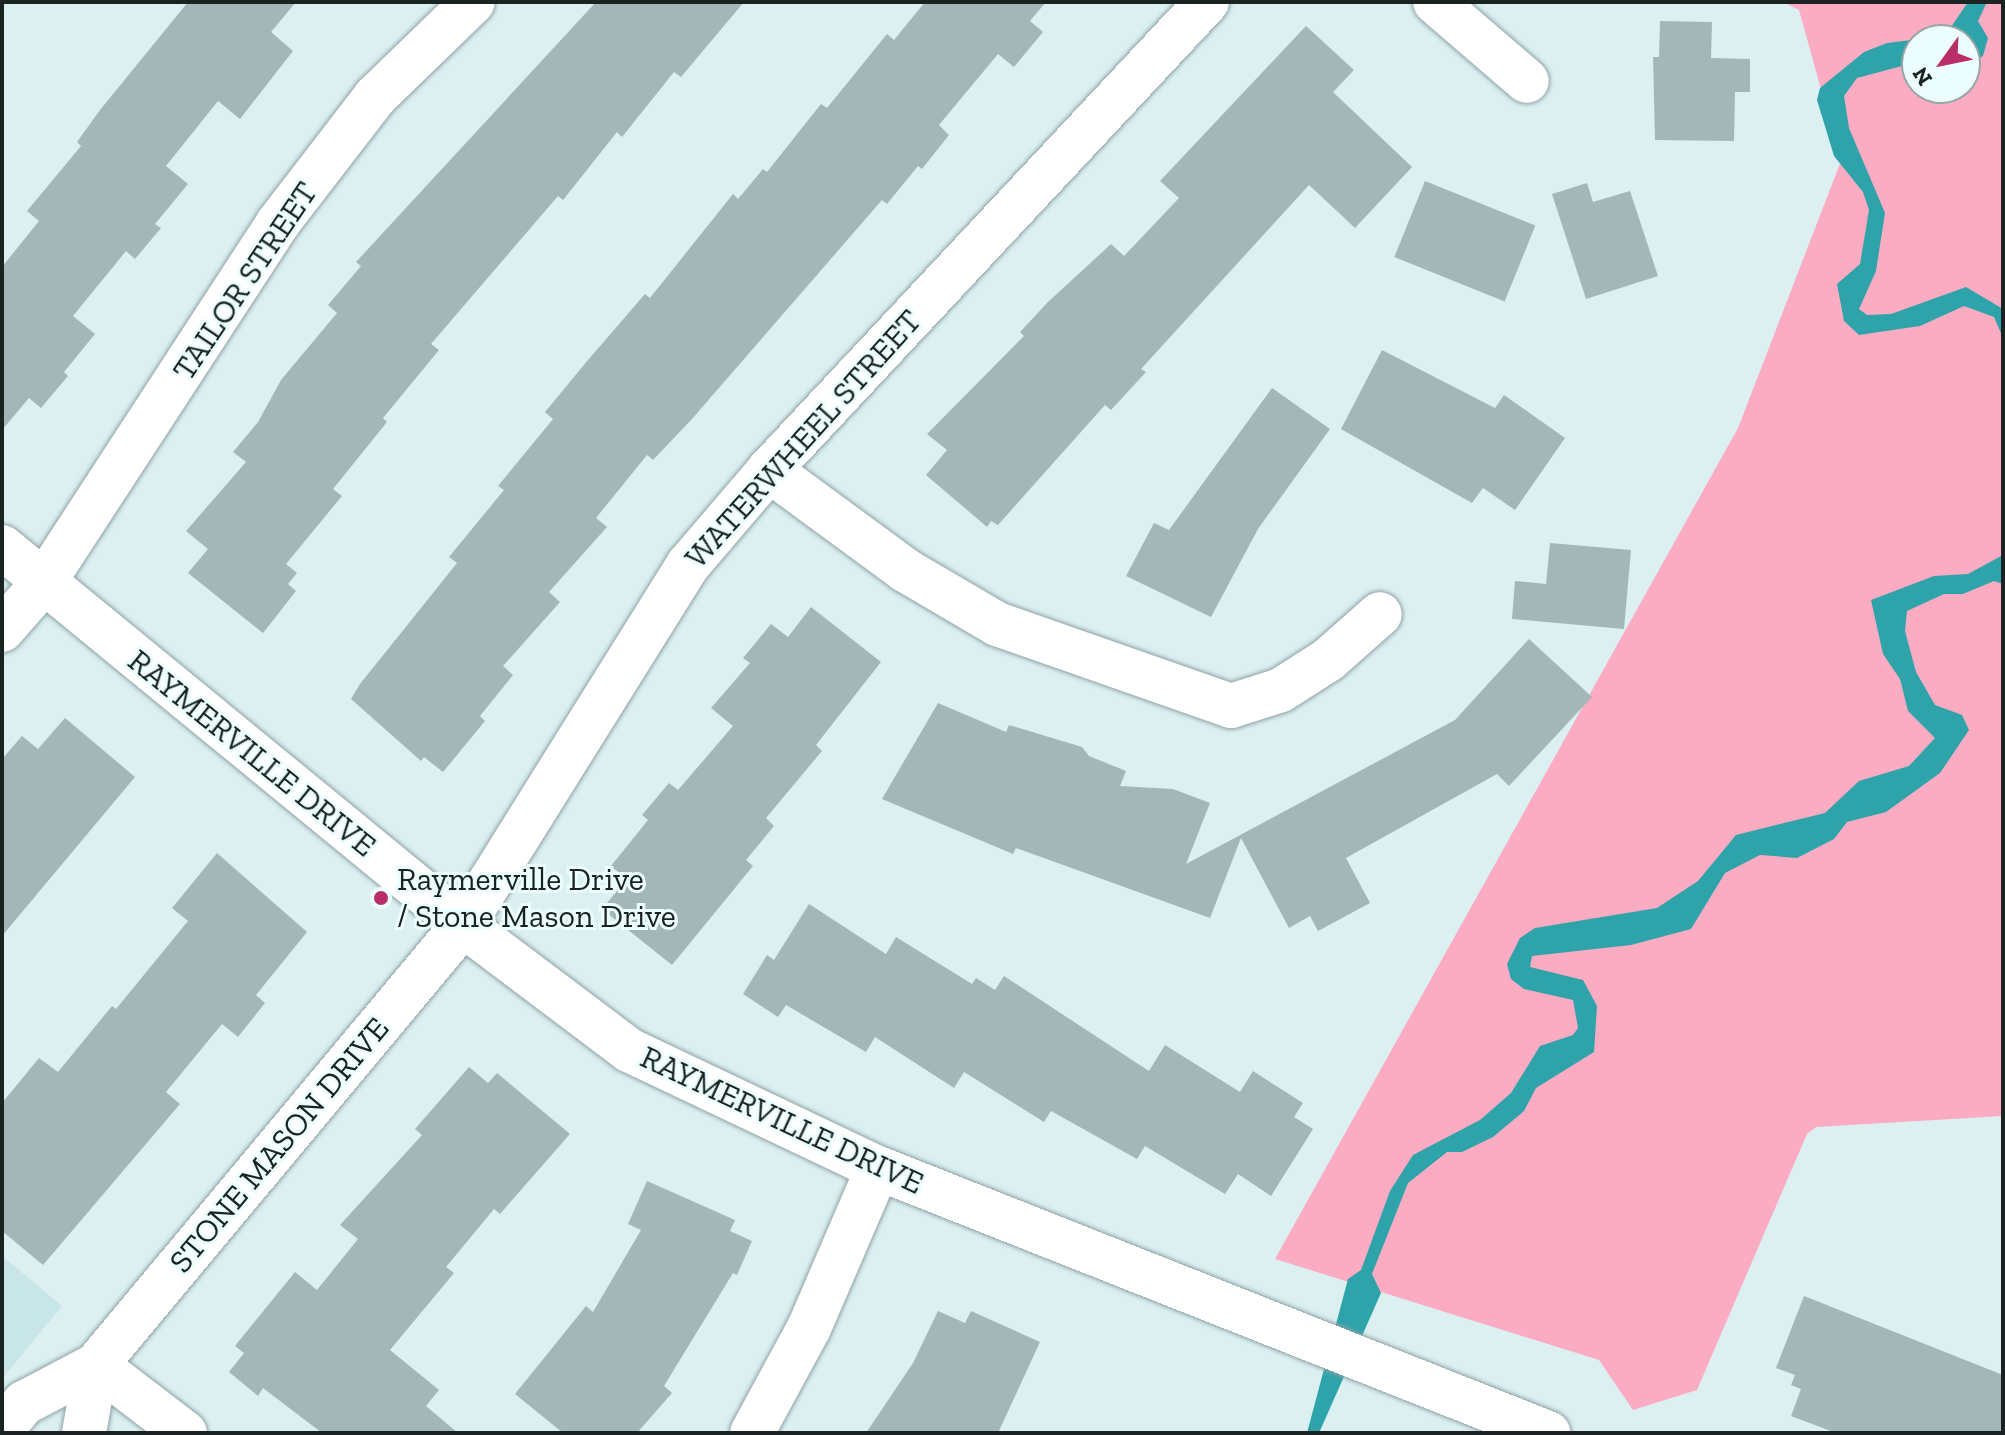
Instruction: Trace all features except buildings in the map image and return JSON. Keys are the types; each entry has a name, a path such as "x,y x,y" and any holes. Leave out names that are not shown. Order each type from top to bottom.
{"street":[{"name":"TAILOR STREET","path":"2,630 44,582 278,223 375,97 473,2"},
{"name":"WATERWHEEL STREET","path":"463,925 688,565 769,470 1207,2"},
{"path":"1435,2 1527,81"},
{"path":"769,470 905,570 997,624 1231,706 1281,690 1305,675 1380,614"},
{"name":"RAYMERVILLE DRIVE","path":"2,547 463,925 629,1050 878,1168 1548,1433"},
{"name":"STONE MASON DRIVE","path":"2,1429 24,1403 96,1365 463,925"},
{"path":"752,1433 809,1328 878,1168"},
{"path":"96,1365 185,1433"},
{"name":"STONE MASON DRIVE","path":"84,1433 96,1365"}],"shaded area":[{"path":"1783,2 2003,2 2003,1116 1816,1127 1807,1134 1697,1390 1633,1410 1599,1360 1275,1259 1738,428 1841,161 1799,10"},
{"path":"2,1256 62,1306 2,1379"}],"water":[{"path":"1968,2 1987,2 1978,21 1980,24 1953,24"},
{"path":"1981,26 1988,38 1981,57"},
{"path":"1901,41 1901,66 1857,78 1844,96 1849,128 1885,213 1876,271 1859,309 1867,315 1891,314 1966,287 2003,309 2003,338 1994,317 1964,306 1920,326 1859,335 1844,321 1837,284 1860,264 1869,210 1863,192 1834,156 1817,100 1820,88 1864,52"},
{"path":"2003,555 2003,584 1994,581 1963,594 1944,594 1907,611 1905,631 1916,672 1935,705 1962,715 1969,730 1940,773 1886,812 1847,822 1834,839 1797,858 1760,855 1725,873 1691,929 1631,945 1532,956 1530,967 1583,980 1597,1006 1594,1052 1536,1088 1524,1111 1493,1137 1462,1152 1447,1152 1408,1183 1372,1274 1381,1293 1319,1433 1307,1433 1348,1279 1361,1270 1390,1191 1413,1155 1480,1120 1511,1093 1540,1046 1573,1035 1578,1028 1573,1000 1524,989 1511,979 1507,964 1520,938 1535,928 1657,908 1698,881 1736,835 1825,813 1859,781 1909,766 1935,738 1908,711 1900,679 1883,654 1871,600 1934,576 1968,574"}],"place":[{"name":"Raymerville Drive / Stone Mason Drive","path":"381,898"}]}
